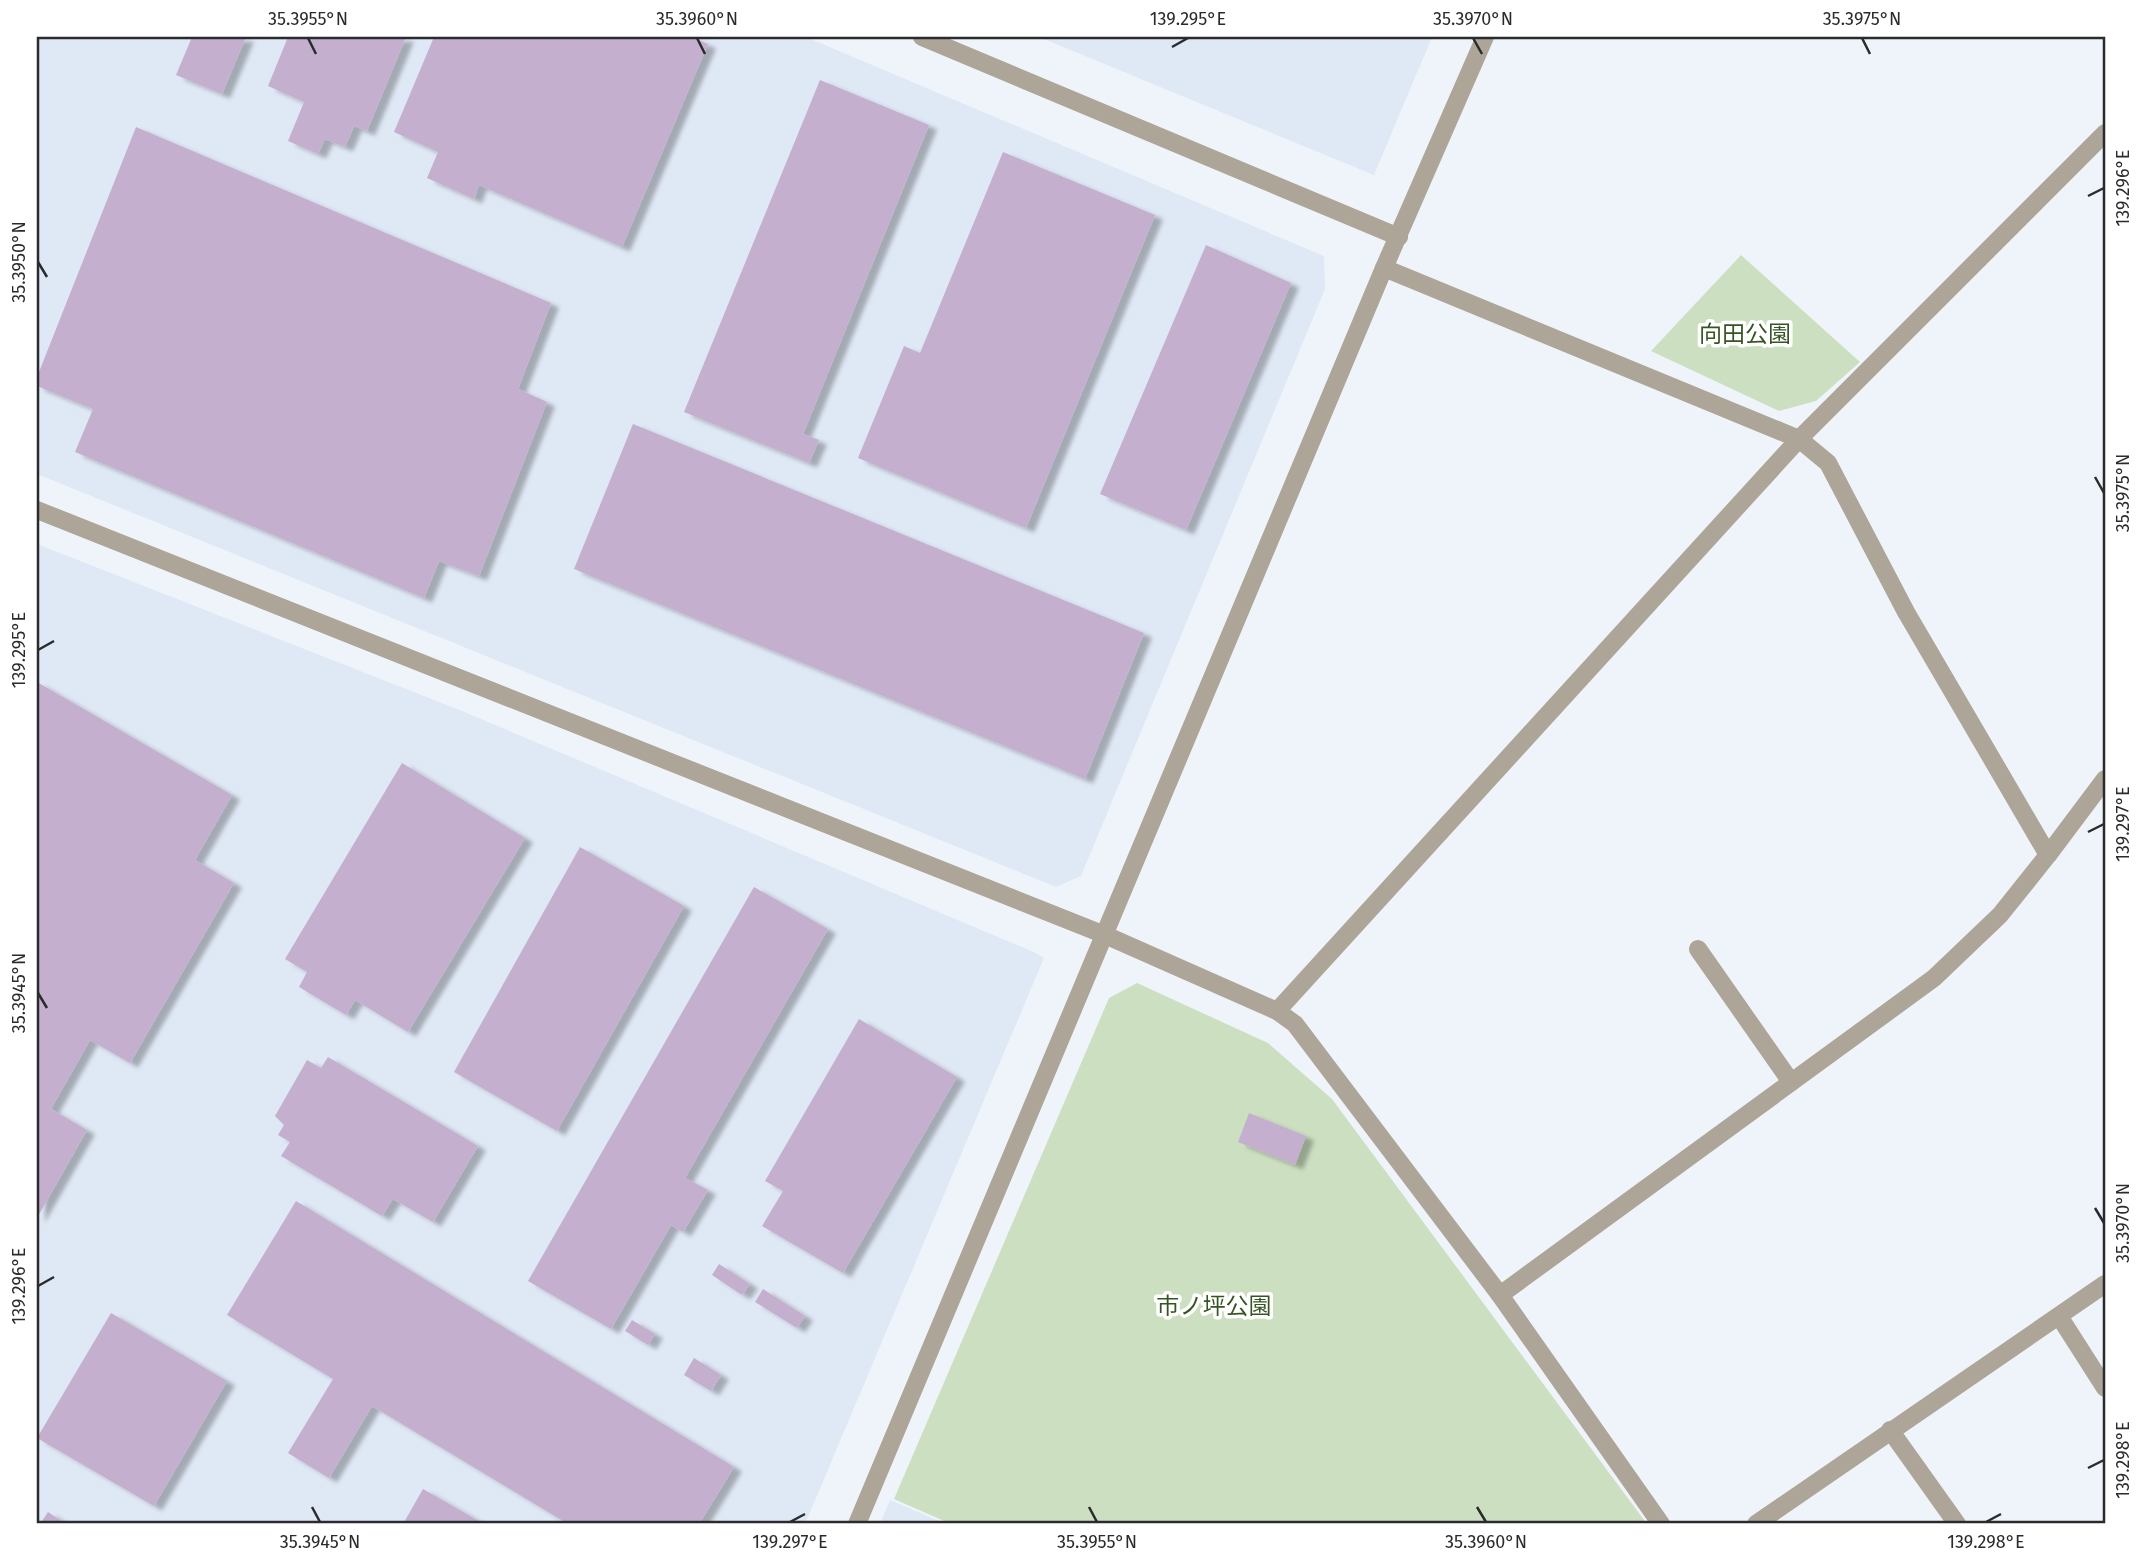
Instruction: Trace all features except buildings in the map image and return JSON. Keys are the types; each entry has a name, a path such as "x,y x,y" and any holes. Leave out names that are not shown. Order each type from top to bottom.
{"street":[{"path":"922,37 1399,237"},
{"path":"857,1524 1384,268 1485,37"},
{"path":"1278,1011 1799,439 2105,132"},
{"path":"1384,268 1799,439 1828,463 1906,612 2048,855"},
{"path":"37,510 1105,936 1278,1011 1295,1024 1500,1296 1661,1524"},
{"path":"1500,1296 1934,978 2000,915 2105,779"},
{"path":"1698,949 1791,1082"},
{"path":"1756,1524 2105,1284"},
{"path":"2059,1316 2105,1388"},
{"path":"1890,1430 1957,1524"}],"shaded area":[{"path":"37,37 806,37 1324,256 1325,289 1081,876 1056,887 37,474"},
{"path":"1039,37 1432,37 1374,175"},
{"path":"37,544 462,711 1044,958 805,1524 37,1524"},
{"path":"890,1500 946,1524 880,1524"}],"green space":[{"name":"向田公園","path":"1741,255 1860,362 1816,401 1779,411 1651,351"},
{"name":"市ノ坪公園","path":"1137,983 1268,1043 1332,1099 1647,1524 951,1524 894,1499 1109,998"}]}
